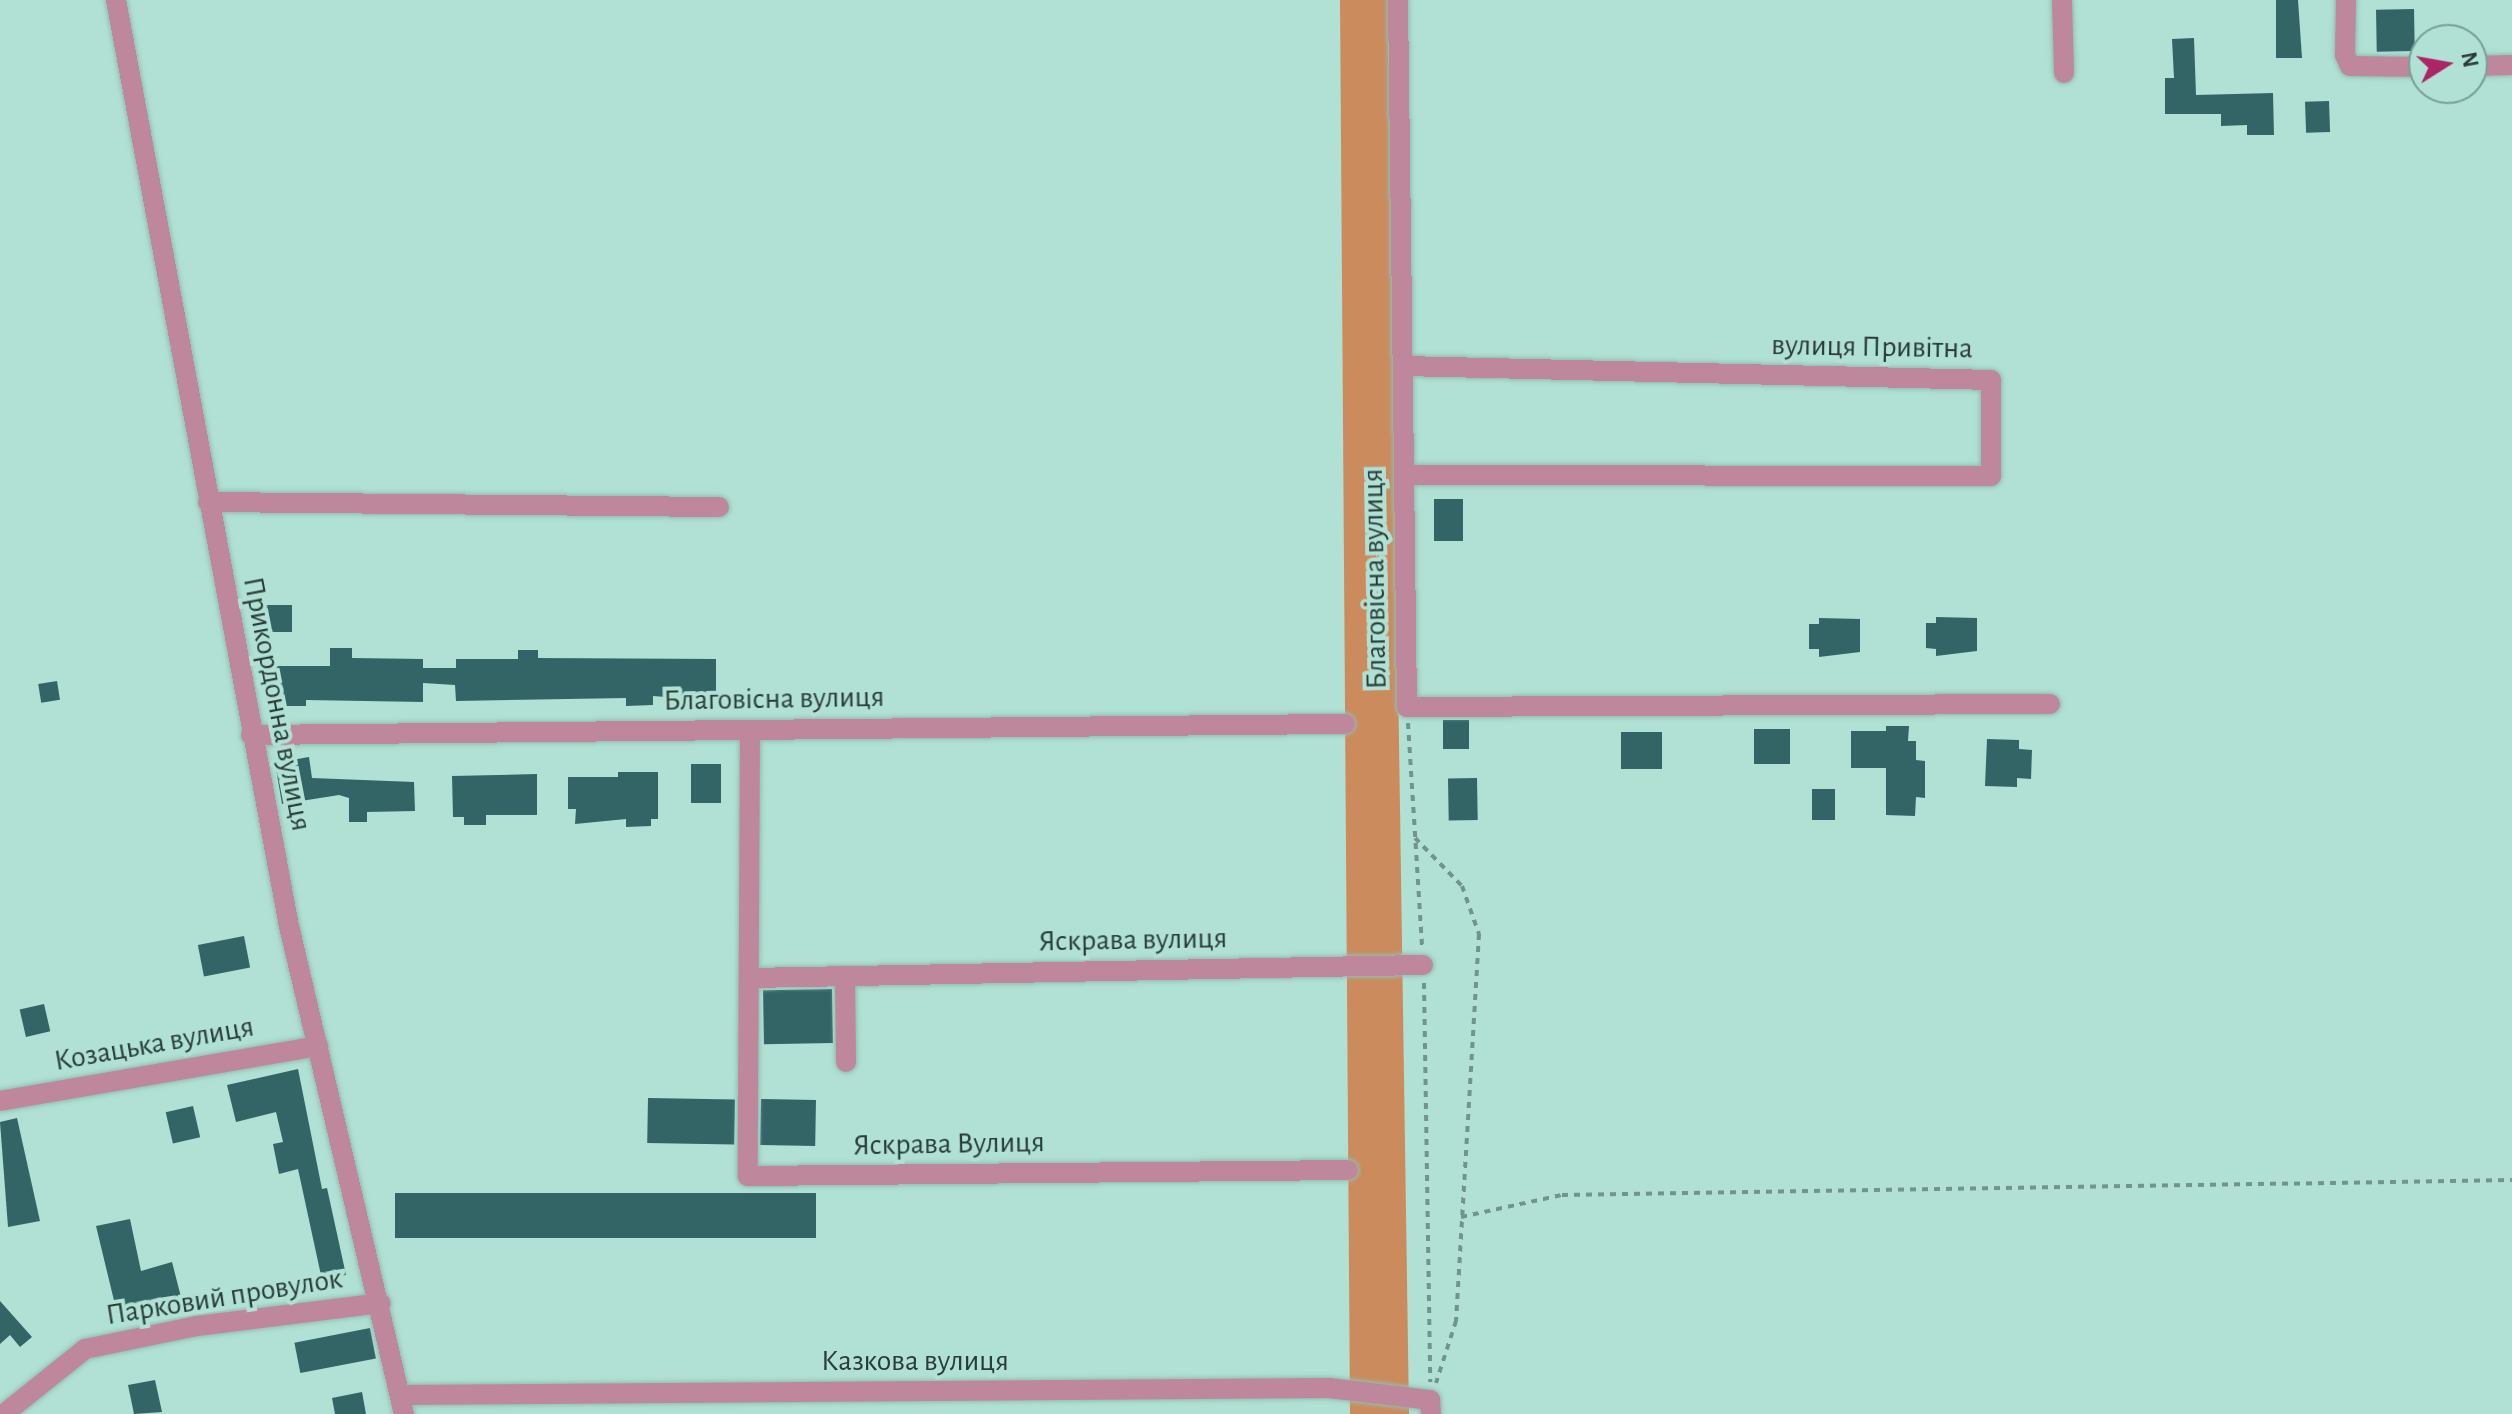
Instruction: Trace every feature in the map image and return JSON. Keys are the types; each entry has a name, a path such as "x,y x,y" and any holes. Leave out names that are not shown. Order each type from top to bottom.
{"street":[{"name":"Прикордонна вулиця","path":"116,0 251,735 318,1046 381,1303 402,1405"},
{"name":"Благовісна вулиця","path":"1398,0 1407,707 2050,704"},
{"path":"2062,0 2064,73"},
{"path":"2346,0 2345,55 2350,66 2408,67"},
{"path":"2488,66 2512,65"},
{"name":"вулиця Привітна","path":"1403,366 1991,380 1991,476 1404,475"},
{"path":"208,502 719,507"},
{"name":"Благовісна вулиця","path":"251,735 1345,724"},
{"path":"750,730 750,978"},
{"name":"Яскрава вулиця","path":"750,978 1423,965"},
{"path":"845,976 846,1062"},
{"name":"Яскрава Вулиця","path":"750,978 748,1176 1348,1170"},
{"name":"Козацька вулиця","path":"0,1101 318,1046"},
{"name":"Парковий провулок","path":"4,1414 85,1349 197,1326 381,1303"},
{"name":"Казкова вулиця","path":"402,1405 1329,1388 1430,1407"}],"path":[{"path":"1407,707 1429,1069 1430,1407"},
{"path":"1415,838 1462,886 1479,934 1456,1321 1430,1407"},
{"path":"1461,1217 1562,1195 2512,1180"}],"shaded area":[{"path":"1340,0 1388,0 1409,1414 1350,1414"}],"building":[{"path":"2276,0 2298,0 2302,58 2276,58"},
{"path":"2414,9 2414,24 2408,24 2408,51 2377,52 2376,10"},
{"path":"2194,38 2196,95 2273,93 2274,135 2247,135 2247,125 2221,126 2221,114 2165,114 2165,78 2174,78 2172,39"},
{"path":"2329,101 2330,132 2306,133 2305,102"},
{"path":"1434,499 1463,499 1463,541 1434,541"},
{"path":"255,605 292,605 292,632 255,632"},
{"path":"1936,617 1977,618 1977,651 1936,656 1936,649 1926,648 1926,623 1936,623"},
{"path":"1819,618 1860,619 1860,652 1819,657 1819,649 1809,649 1809,624 1819,624"},
{"path":"330,648 352,648 352,658 423,659 423,668 456,668 456,659 518,659 518,650 538,650 538,658 716,659 716,701 653,696 653,705 626,706 626,698 456,701 455,685 423,683 423,702 306,700 306,706 270,706 269,666 330,666"},
{"path":"57,681 60,700 41,703 38,684"},
{"path":"1443,720 1469,720 1469,749 1443,749"},
{"path":"1886,726 1909,726 1908,741 1916,741 1916,760 1925,761 1925,798 1916,797 1915,816 1886,815 1886,768 1851,768 1851,731 1886,731"},
{"path":"1754,729 1790,729 1790,764 1754,764"},
{"path":"1621,732 1662,732 1662,769 1621,769"},
{"path":"1987,739 2019,740 2019,749 2032,750 2031,779 2017,778 2017,787 1985,786"},
{"path":"309,757 312,778 414,782 415,811 367,812 367,822 349,822 349,798 339,795 282,804 275,763"},
{"path":"691,764 721,764 721,803 691,803"},
{"path":"618,772 658,772 658,819 651,819 651,826 626,827 626,819 575,824 576,809 568,809 568,777 618,777"},
{"path":"537,774 537,815 486,815 486,825 464,825 464,817 453,817 452,776"},
{"path":"1477,778 1478,820 1449,820 1448,779"},
{"path":"1812,789 1835,789 1835,820 1812,820"},
{"path":"244,936 250,967 204,976 198,945"},
{"path":"832,989 833,1043 764,1044 763,990"},
{"path":"44,1004 50,1031 26,1037 20,1010"},
{"path":"298,1069 322,1189 327,1188 346,1275 322,1280 298,1169 279,1174 273,1144 283,1142 276,1112 236,1122 227,1085"},
{"path":"648,1098 735,1100 734,1145 647,1143"},
{"path":"761,1099 816,1100 815,1146 760,1145"},
{"path":"193,1106 200,1137 173,1143 166,1112"},
{"path":"17,1118 40,1221 8,1227 0,1122"},
{"path":"395,1193 816,1193 816,1238 395,1238"},
{"path":"130,1219 141,1271 172,1262 181,1297 117,1313 96,1226"},
{"path":"0,1301 32,1337 20,1347 10,1335 0,1344"},
{"path":"370,1328 376,1358 300,1373 294,1343"},
{"path":"155,1380 162,1412 134,1414 128,1385"},
{"path":"362,1392 366,1414 335,1414 332,1398"}]}
